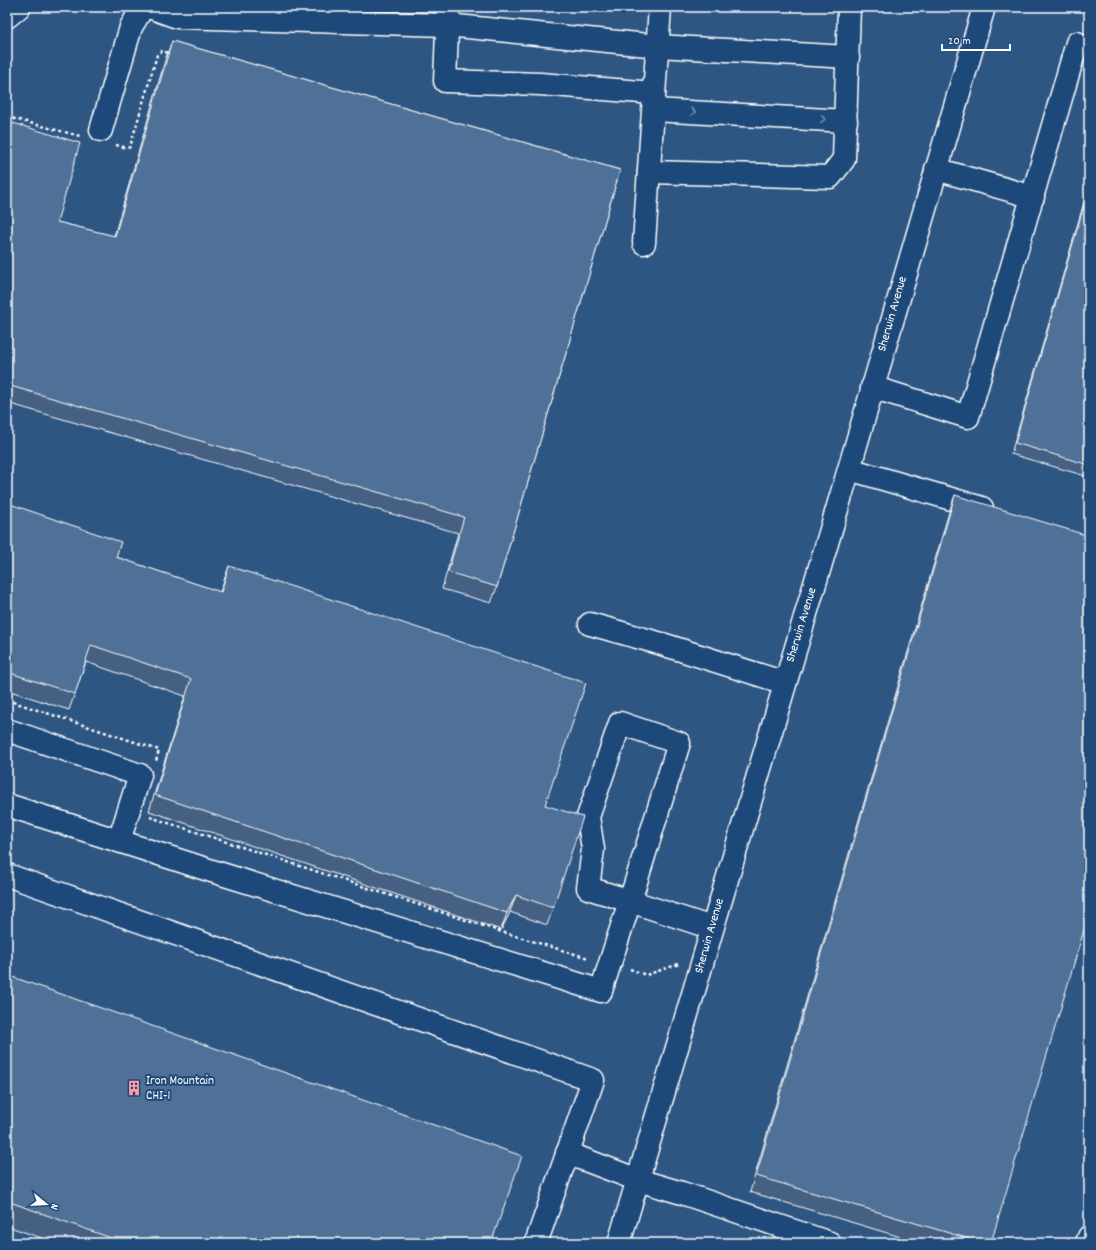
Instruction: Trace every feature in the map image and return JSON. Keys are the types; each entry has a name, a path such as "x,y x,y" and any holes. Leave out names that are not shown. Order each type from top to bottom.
{"street":[{"path":"7,17 19,7"},
{"path":"98,137 131,27 143,7"},
{"path":"149,7 176,17 448,16 658,46 848,57"},
{"path":"644,243 660,7"},
{"path":"649,172 830,177 844,159 850,7"},
{"name":"Sherwin Avenue","path":"619,1243 784,683 849,469 984,7"},
{"path":"448,16 445,82 540,84 654,101 846,121"},
{"path":"872,387 968,417 1077,43"},
{"path":"936,169 1033,197"},
{"path":"849,469 998,512"},
{"path":"590,624 662,644 784,683"},
{"path":"7,805 222,875 601,991 630,901 679,743 620,723 588,817 593,849 588,888 630,901 712,928"},
{"path":"7,730 140,774 119,841"},
{"path":"7,875 593,1080 536,1243"},
{"path":"567,1153 638,1180 682,1193 830,1243"},
{"path":"1087,1243 1089,1237"}],"path":[{"path":"7,117 98,137 127,148 130,147 157,55 162,51 174,54"},
{"path":"7,700 159,750 154,764"},
{"path":"146,816 491,929 591,959"},
{"path":"628,969 646,975 684,962"}],"shaded area":[{"path":"7,7 1089,7 1089,1243 7,1243"}],"building":[{"path":"172,41 620,170 497,587 448,572 464,517 7,385 7,144 13,123 80,143 57,222 115,236"},
{"path":"1089,188 1089,465 1015,443"},
{"path":"955,495 1089,536 1089,913 991,1243 983,1243 756,1176"},
{"path":"7,503 121,542 116,557 221,592 229,566 586,683 545,805 583,817 553,908 516,895 507,913 155,795 191,679 91,645 75,694 7,672"},
{"name":"Iron Mountain CHI-1","path":"7,975 522,1156 491,1243 125,1243 7,1201"}],"place":[{"name":"Iron Mountain CHI-1","path":"134,1088"}]}
